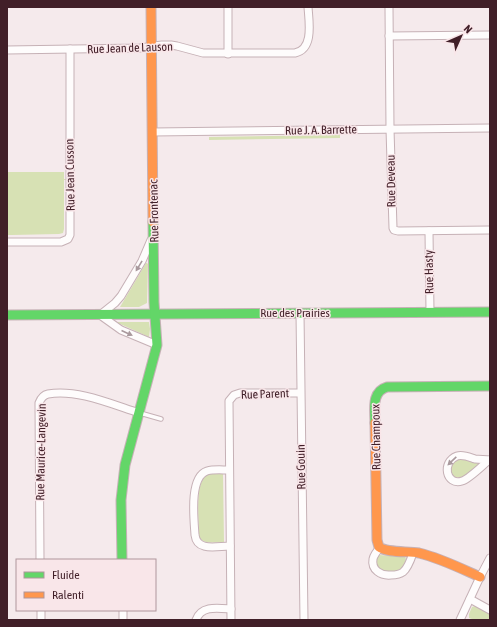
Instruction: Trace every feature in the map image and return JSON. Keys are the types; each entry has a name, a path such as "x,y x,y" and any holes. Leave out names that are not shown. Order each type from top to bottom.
{"street":[{"name":"Rue Frontenac","path":"122,559 122,488 125,465 157,345 155,314 151,7"},
{"path":"228,7 228,54"},
{"name":"Rue Jean de Lauson","path":"7,50 140,48 171,45 203,53 295,53 300,52 305,48 308,42 308,7"},
{"name":"Rue Deveau","path":"389,7 390,129 393,228 394,230 398,231 490,230"},
{"path":"389,36 490,35"},
{"name":"Rue Jean Cusson","path":"7,242 61,242 68,239 70,235 70,49"},
{"name":"Rue J. A. Barrette","path":"153,132 490,128"},
{"path":"154,230 146,253 121,296 100,315 121,330 157,345"},
{"name":"Rue Hasty","path":"429,231 430,312"},
{"name":"Rue des Prairies","path":"7,315 490,312"},
{"name":"Rue Gouin","path":"300,313 304,620"},
{"name":"Rue Champoux","path":"413,553 404,572 398,575 387,576 376,571 374,566 374,558 380,548 377,544 375,402 377,393 383,388 391,386 490,386"},
{"name":"Rue Maurice-Langevin","path":"40,559 40,400 48,394 71,393 83,395 139,413"},
{"name":"Rue Parent","path":"231,620 228,407 230,399 234,395 240,393 300,393"},
{"path":"461,455 475,459 489,460 465,480 454,480 448,475 448,463 457,456 461,455"},
{"path":"229,470 211,470 203,473 196,482 194,494 195,535 197,543 205,547 230,546"},
{"path":"380,548 384,550 424,554 437,558 480,577"},
{"path":"462,619 490,558"},
{"path":"470,599 490,610"},
{"path":"196,620 200,613 207,609 231,609"}],"lane":[{"path":"139,413 162,419"}],"green space":[{"path":"340,135 340,138 209,140 209,137"},
{"path":"7,172 64,172 64,179 70,179 64,180 63,233 7,235"},
{"path":"146,263 148,264 147,303 139,307 120,307"},
{"path":"149,322 149,337 118,323"},
{"path":"461,459 477,462 479,464 464,476 455,477 450,471 452,464"},
{"path":"209,474 223,474 224,542 207,542 201,540 199,537 199,489 204,477"},
{"path":"379,555 405,557 406,559 400,570 390,572 378,567 377,559"},
{"path":"475,606 490,613 490,620 475,620 469,618 472,607"}],"traffic: fast":[{"path":"122,559 121,500 125,465 157,345 154,302 153,222"},
{"path":"7,315 490,312"},
{"path":"375,423 376,397 382,389 387,387 490,386"}],"traffic: slow":[{"path":"151,7 153,222"},
{"path":"375,423 377,540 379,547 398,552 414,552 427,555 480,577"}]}
